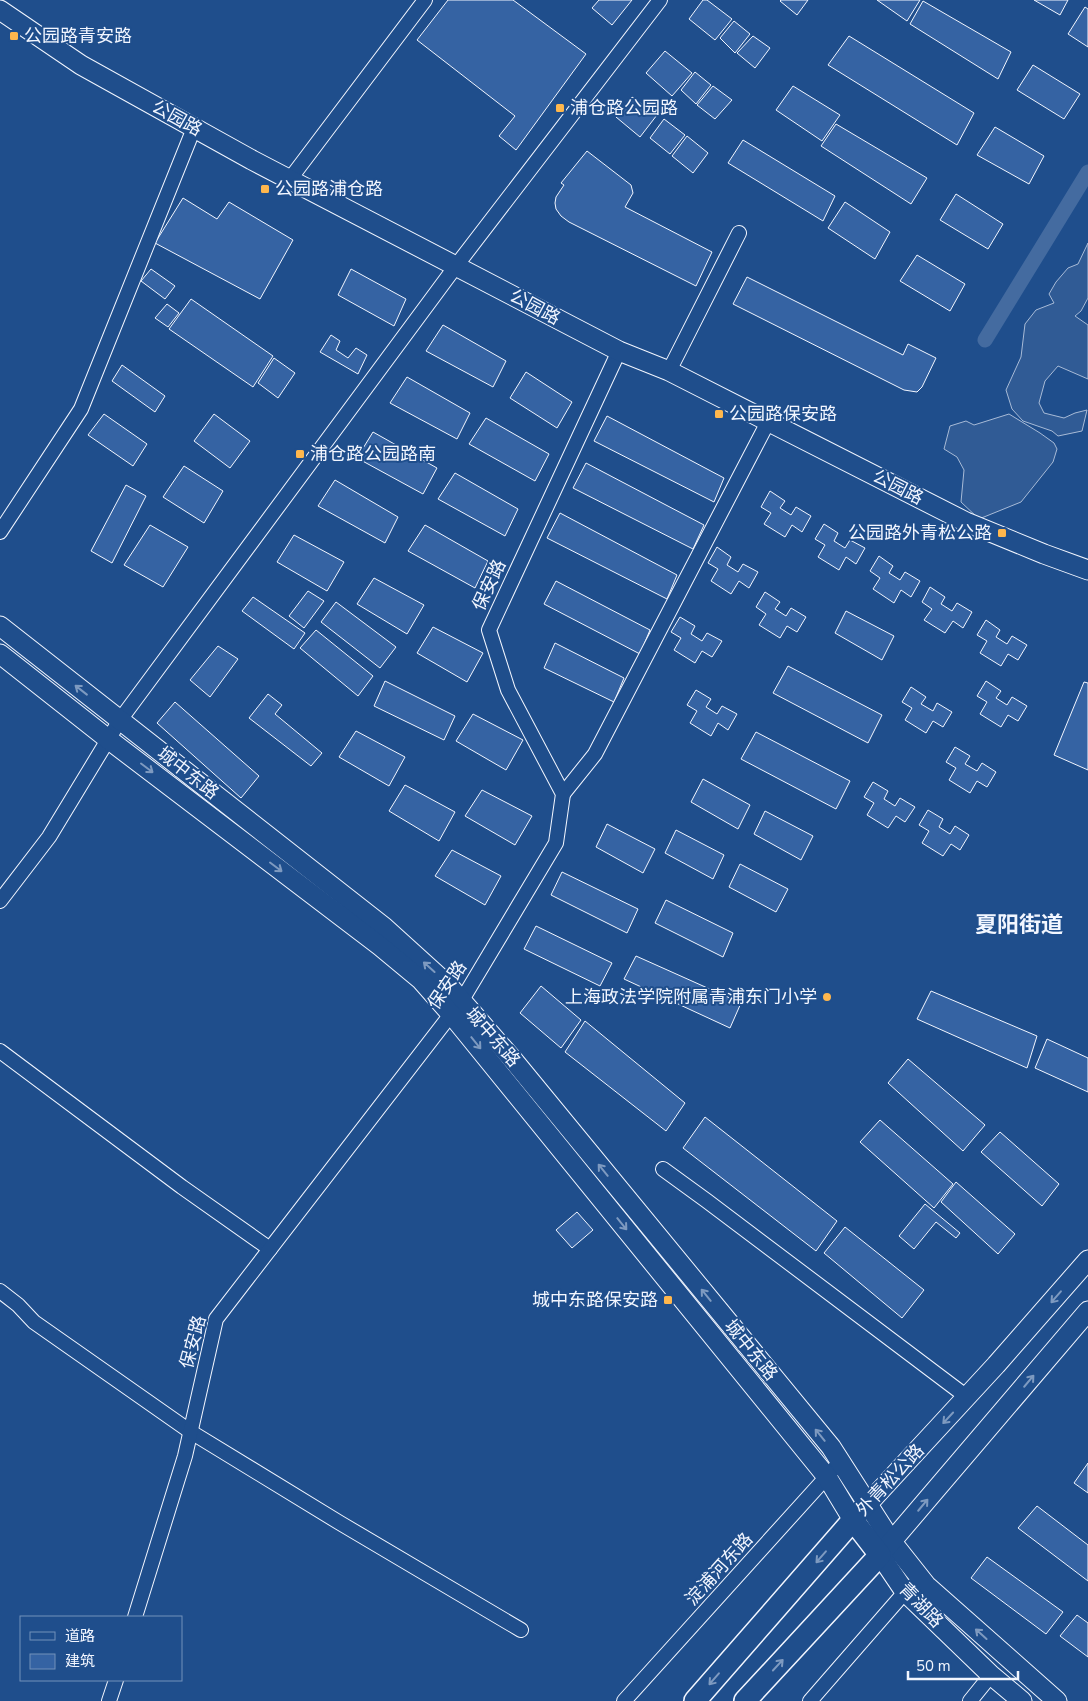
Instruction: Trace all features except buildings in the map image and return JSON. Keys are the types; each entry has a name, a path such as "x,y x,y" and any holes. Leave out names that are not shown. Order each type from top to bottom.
{"main road":[{"name":"公园路","path":"0,10 81,65 194,128 619,351 669,372 966,522 1088,570"},
{"name":"城中东路","path":"0,626 384,927 448,985 456,1007 827,1478 853,1520"},
{"name":"城中东路","path":"0,654 108,739 380,946 456,1007 514,1061 831,1447 867,1504 886,1549"},
{"name":"外青松公路","path":"695,1701 867,1504 967,1397 1088,1260"},
{"path":"745,1701 886,1549 1088,1311"},
{"name":"青湖路","path":"853,1520 1057,1701"},
{"name":"青湖路","path":"886,1549 905,1592 991,1675 1022,1701"}],"street":[{"path":"290,179 426,0"},
{"path":"0,901 49,837 120,720 456,266 660,0"},
{"path":"0,532 81,409 194,128"},
{"path":"669,372 739,233"},
{"name":"保安路","path":"135,1616 185,1456 216,1319 456,1007 556,843 562,794 508,690 489,630 619,351"},
{"path":"562,794 595,754 768,422"},
{"path":"0,1051 182,1187 270,1249"},
{"path":"662,1170 707,1201 967,1397"},
{"path":"0,1292 34,1322 191,1432 521,1630"},
{"name":"淀浦河东路","path":"624,1701 840,1462"},
{"path":"810,1701 905,1592"},
{"path":"970,1701 991,1675"},
{"path":"109,1701 116,1681"}],"shaded area":[{"path":"1088,243 1088,298 1081,311 1075,316 1088,325 1088,379 1058,366 1045,381 1039,403 1044,413 1064,418 1087,410 1082,431 1058,436 1052,431 1023,421 1012,409 1006,390 1021,357 1025,324 1036,310 1054,303 1049,294 1068,268 1078,264"},
{"path":"1009,414 1054,443 1057,449 1053,462 1021,502 979,519 961,502 964,470 957,457 944,449 950,426 966,421 974,425"}],"waterway":[{"path":"985,340 1088,172"}],"place":[{"name":"公园路青安路","path":"14,36"},
{"name":"浦仓路公园路","path":"560,108"},
{"name":"公园路浦仓路","path":"265,189"},
{"name":"公园路保安路","path":"719,414"},
{"name":"浦仓路公园路南","path":"300,454"},
{"name":"公园路外青松公路","path":"1002,533"},
{"name":"上海政法学院附属青浦东门小学","path":"827,997"},
{"name":"城中东路保安路","path":"668,1300"}],"district":[{"name":"夏阳街道","path":"1019,925"}]}
